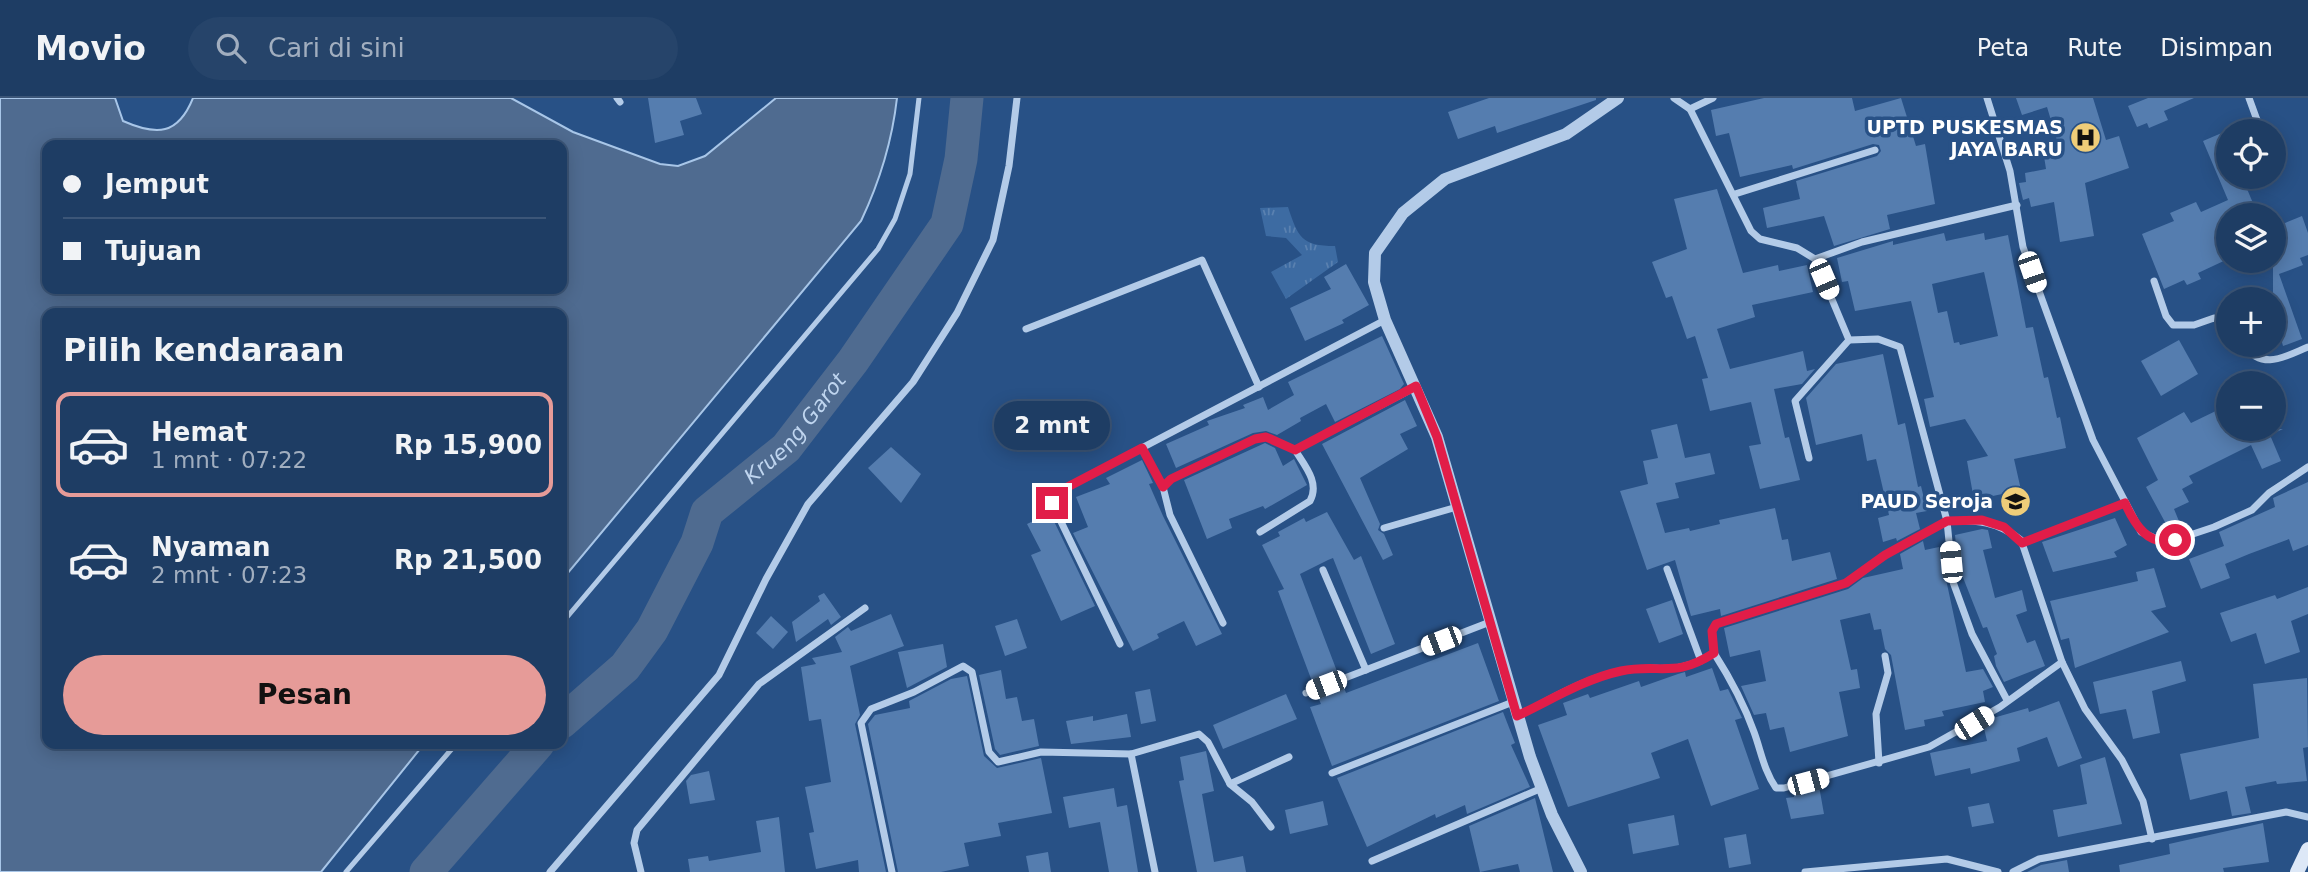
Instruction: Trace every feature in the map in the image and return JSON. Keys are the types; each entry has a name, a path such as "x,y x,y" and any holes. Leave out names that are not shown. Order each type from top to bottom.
{"main road":[{"path":"2297,872 2308,849"}],"street":[{"path":"550,872 719,675 766,579 808,504 913,382 957,313 993,240 1009,166 1017,98"},
{"path":"1581,872 1542,788 1517,716 1437,437 1385,320 1374,282 1375,253 1404,212 1445,179 1566,134 1618,98"},
{"path":"1674,98 1690,110 1735,194 1751,231 1760,239 1797,248 1815,259 1849,340"},
{"path":"1690,110 1713,98"},
{"path":"1987,98 2010,171 2023,247 2067,373 2093,440 2141,532 2165,543 2214,527 2252,510 2269,493 2308,467"},
{"path":"2249,98 2257,119"},
{"path":"1735,194 1875,150"},
{"path":"1815,259 1862,242 2017,205"},
{"path":"1026,329 1202,260 1259,387"},
{"path":"2154,281 2166,316 2173,325 2194,325 2216,319"},
{"path":"1120,644 1052,503 1058,492 1385,320"},
{"path":"1809,458 1795,401 1849,340 1878,339 1899,347 1947,521 1953,582 1972,634 2007,700"},
{"path":"2257,357 2276,362 2308,347"},
{"path":"1295,450 1416,386"},
{"path":"1163,487 1171,479 1255,439 1266,437 1295,450 1314,483 1314,493 1310,501 1260,532"},
{"path":"1142,448 1163,487 1170,515 1223,623"},
{"path":"2022,543 2125,503"},
{"path":"1384,528 1457,506"},
{"path":"2062,662 1983,717 1929,747 1879,763 1776,788 1767,776 1754,731 1733,683 1714,653 1712,631 1716,624 1846,583 1885,555 1947,521 1982,520 2004,527 2022,543 2062,662 2085,709 2122,760 2143,801 2152,839"},
{"path":"1668,569 1701,661"},
{"path":"1323,570 1366,670"},
{"path":"641,872 634,844 637,830 759,684 865,608"},
{"path":"1306,693 1490,622"},
{"path":"1517,716 1594,678 1635,669 1671,671 1701,661 1714,653"},
{"path":"1879,763 1876,714 1888,673 1885,656"},
{"path":"892,872 861,723 871,709 914,692 963,666 972,672 989,752 998,762 1041,752 1131,754 1199,734 1208,743 1230,785 1252,802 1271,827"},
{"path":"1332,773 1513,702"},
{"path":"1131,754 1155,872"},
{"path":"1230,785 1289,757"},
{"path":"1372,861 1542,788"},
{"path":"2013,872 2039,859 2286,812 2308,817"},
{"path":"1805,872 1947,859 1998,872"}],"lane":[{"path":"567,617 878,249 895,219 911,174 919,98"},
{"path":"346,872 452,749"}],"green space":[{"path":"1288,207 1302,238 1315,244 1335,246 1338,262 1286,299 1271,272 1302,255 1286,238 1266,236 1260,208"}],"shaded area":[{"path":"0,98 115,98 123,121 156,130 165,129 181,119 193,98 511,98 573,132 660,164 678,166 705,156 776,98 897,98 884,161 861,221 567,574 567,308 42,308 42,749 420,749 321,872 0,872"}],"building":[{"path":"648,98 696,98 702,114 680,121 684,135 655,143"},
{"path":"1489,98 1596,100 1497,133 1495,126 1458,139 1448,112"},
{"path":"1764,98 1852,98 1855,111 1901,98 1916,146 1925,144 1935,204 1887,215 1890,229 1834,246 1824,216 1767,228 1763,208 1800,199 1796,181 1877,156 1881,151 1879,145 1873,144 1793,169 1792,165 1740,177 1729,133 1716,136 1711,110"},
{"path":"2016,98 2093,98 2106,140 2119,136 2129,168 2085,183 2094,236 2060,242 2054,202 2031,207 2029,198 2023,200 2019,183 2026,182 2025,173 2046,169 2043,150 2059,147 2047,107 2022,115"},
{"path":"2148,98 2194,98 2164,111 2168,120 2149,128 2147,123 2137,127 2128,106"},
{"path":"2216,135 2216,172 2203,141"},
{"path":"1717,189 1743,273 1778,265 1779,271 1807,265 1813,292 1752,305 1755,317 1717,329 1730,369 1803,351 1807,371 1815,369 1802,384 1774,389 1785,438 1789,437 1800,480 1760,489 1749,446 1761,444 1751,402 1710,411 1702,379 1708,378 1695,336 1687,339 1672,296 1666,298 1652,262 1687,249 1674,199"},
{"path":"2223,189 2247,189 2253,203 2221,203 2228,200"},
{"path":"2196,202 2201,212 2216,205 2216,265 2198,273 2201,279 2187,285 2184,280 2164,289 2142,234 2174,221 2170,213"},
{"path":"2302,216 2308,233 2308,255 2300,258 2303,265 2286,271 2286,223"},
{"path":"1944,233 1946,241 1984,233 1985,240 2008,235 2026,328 2033,327 2044,378 2048,377 2066,448 2014,459 2021,490 1974,500 1967,461 1988,456 1965,419 1930,427 1924,399 1934,397 1911,301 1855,311 1848,281 1842,282 1837,258 1893,241 1893,245","holes":["1984,272 1998,336 1960,345 1959,342 1954,343 1947,311 1938,313 1932,284"]},
{"path":"1346,264 1369,305 1342,320 1344,323 1305,341 1290,308 1331,289 1324,277"},
{"path":"2273,273 2282,273 2279,274 2284,287 2273,287"},
{"path":"2286,294 2302,339 2286,345"},
{"path":"1382,336 1404,384 1400,389 1335,422 1326,404 1277,435 1266,431 1253,433 1176,468 1166,444 1209,425 1207,421 1245,408 1243,405 1263,397 1268,410 1294,395 1288,382"},
{"path":"2179,340 2198,374 2161,396 2141,361"},
{"path":"1883,354 1898,425 1905,423 1918,487 1921,486 1927,511 1916,513 1920,529 1897,541 1896,538 1883,542 1878,518 1889,515 1876,459 1867,461 1862,434 1816,445 1806,398 1836,364"},
{"path":"1405,400 1417,426 1400,434 1408,449 1360,478 1380,524 1378,530 1384,534 1393,555 1383,560 1322,444"},
{"path":"2216,411 2216,441 2273,441 2281,461 2262,469 2251,445 2189,476 2193,483 2182,489 2189,502 2174,509 2183,531 2172,535 2146,487 2158,480 2137,438 2184,412 2191,423"},
{"path":"1677,424 1685,458 1710,453 1715,474 1675,483 1679,498 1656,503 1665,533 1689,528 1690,531 1720,524 1719,520 1775,508 1782,540 1788,539 1792,561 1830,552 1837,579 1721,616 1720,609 1691,616 1675,560 1647,570 1620,491 1648,484 1643,461 1658,458 1651,430"},
{"path":"1265,443 1275,448 1283,466 1294,459 1307,485 1265,509 1263,506 1229,519 1232,528 1207,539 1184,480"},
{"path":"891,447 921,474 901,503 868,468"},
{"path":"1142,460 1153,483 1149,484 1163,516 1222,634 1196,646 1184,621 1157,634 1159,638 1133,651 1073,533 1088,527 1076,497 1110,484 1106,478"},
{"path":"2308,482 2308,545 2293,551 2289,539 2249,554 2225,564 2230,578 2201,589 2189,559 2224,546 2219,532 2275,507 2273,498"},
{"path":"1327,512 1354,560 1361,556 1395,644 1371,654 1333,558 1328,560 1300,574 1338,674 1313,684 1278,591 1284,589 1262,545 1280,536 1278,532 1304,518 1306,522"},
{"path":"1050,513 1095,606 1061,621 1031,555 1041,551 1027,524"},
{"path":"2115,518 2127,545 2114,552 2117,557 2053,572 2042,542"},
{"path":"1988,530 1992,548 1983,550 1995,598 2022,590 2027,611 2016,615 2027,643 2035,640 2045,666 2004,682 1996,666 1994,656 1997,654 1987,627 1983,628 1958,565 1955,535"},
{"path":"1923,541 1925,550 1939,547 1966,672 1983,669 1993,687 1983,691 1985,702 1942,711 1944,716 1924,720 1925,726 1905,730 1891,655 1885,649 1881,629 1874,630 1870,613 1840,620 1851,670 1857,669 1860,688 1839,692 1848,736 1790,752 1784,727 1770,730 1766,713 1754,715 1741,686 1766,681 1760,650 1730,657 1724,628 1848,589 1863,578 1903,569 1900,554"},
{"path":"2154,568 2166,607 2151,611 2169,632 2075,668 2069,638 2061,640 2050,601 2138,581 2136,572"},
{"path":"2308,587 2308,614 2291,621 2300,652 2265,664 2256,633 2231,642 2220,613 2275,595 2277,599"},
{"path":"824,593 841,617 831,625 828,619 796,642 792,622 820,601 818,596"},
{"path":"1672,600 1683,634 1659,643 1646,609"},
{"path":"891,614 904,646 850,666 860,715 855,724 886,872 859,872 858,860 816,869 809,833 814,832 805,787 831,782 821,719 809,721 801,667 816,664 812,658 842,652 835,637 848,627 851,631"},
{"path":"771,616 788,632 773,649 756,633"},
{"path":"1017,619 1027,648 1005,656 995,626"},
{"path":"1478,643 1499,701 1332,766 1310,707 1321,704 1317,695 1343,685 1346,693"},
{"path":"943,644 947,667 907,688 898,652"},
{"path":"2181,661 2186,681 2152,691 2160,733 2133,739 2126,709 2100,714 2093,682"},
{"path":"1712,668 1720,691 1728,689 1742,718 1735,720 1759,789 1711,806 1688,739 1651,753 1660,778 1568,807 1538,725 1567,715 1563,703 1588,694 1590,698 1639,681 1641,687 1685,672 1686,677"},
{"path":"1001,670 1006,699 1017,697 1022,721 1034,719 1039,746 1000,755 995,749 979,675"},
{"path":"967,676 984,756 997,768 1041,758 1052,813 998,823 1001,836 964,843 969,866 941,872 898,872 868,724 875,715 910,708 909,701 951,679"},
{"path":"2307,678 2308,747 2303,748 2307,781 2277,784 2276,781 2245,787 2251,813 2232,816 2227,791 2190,800 2180,754 2259,738 2253,684"},
{"path":"1150,689 1156,721 1141,724 1135,692"},
{"path":"1286,694 1297,719 1223,749 1213,725"},
{"path":"2059,701 2082,758 2058,767 2047,737 2017,748 2020,761 1971,774 1970,768 1935,776 1930,753 1987,741 1983,724 1993,718 2028,708 2029,712"},
{"path":"1503,712 1515,743 1511,745 1530,787 1467,814 1465,805 1436,818 1435,814 1367,847 1337,778"},
{"path":"1127,714 1131,737 1071,744 1066,721 1093,716 1093,721"},
{"path":"1206,751 1214,791 1202,794 1214,862 1243,856 1246,872 1197,872 1179,781 1184,780 1180,757"},
{"path":"2105,757 2122,824 2058,837 2053,810 2087,804 2080,765"},
{"path":"709,771 715,800 690,804 686,781 691,775"},
{"path":"1819,786 1824,814 1791,819 1786,798 1794,797 1794,792"},
{"path":"1114,788 1117,807 1127,805 1138,872 1109,872 1100,822 1069,828 1063,797"},
{"path":"1535,798 1553,872 1520,872 1518,864 1480,872 1469,826"},
{"path":"1323,801 1328,825 1290,834 1285,810"},
{"path":"1989,803 1994,823 1972,827 1968,807"},
{"path":"1674,815 1679,845 1633,854 1628,824"},
{"path":"779,817 785,872 690,872 688,859 708,856 709,861 761,852 756,821"},
{"path":"2263,823 2269,862 2223,868 2224,872 2120,872 2119,865 2170,854 2169,844"},
{"path":"1746,834 1751,864 1729,868 1724,838"},
{"path":"1048,852 1051,872 1029,872 1026,856"},
{"path":"2067,860 2069,872 2027,872 2041,865"}],"waterway":[{"name":"Krueng Garot","path":"567,718 625,667 652,630 697,543 707,512 786,448 853,361 947,224 961,159 967,98"},
{"name":"Krueng Garot","path":"426,872 534,749"}],"place":[{"name":"UPTD PUSKESMAS JAYA BARU","path":"2086,138"},
{"name":"PAUD Seroja","path":"2016,501"}],"route":[{"path":"1052,503 1058,492 1142,448 1163,487 1171,479 1255,439 1266,437 1295,450 1416,386 1437,437 1517,716 1594,678 1635,669 1671,671 1701,661 1714,653 1712,626 1846,583 1885,555 1947,521 1982,520 2004,527 2022,543 2125,503 2141,532 2165,543 2175,540"}]}
